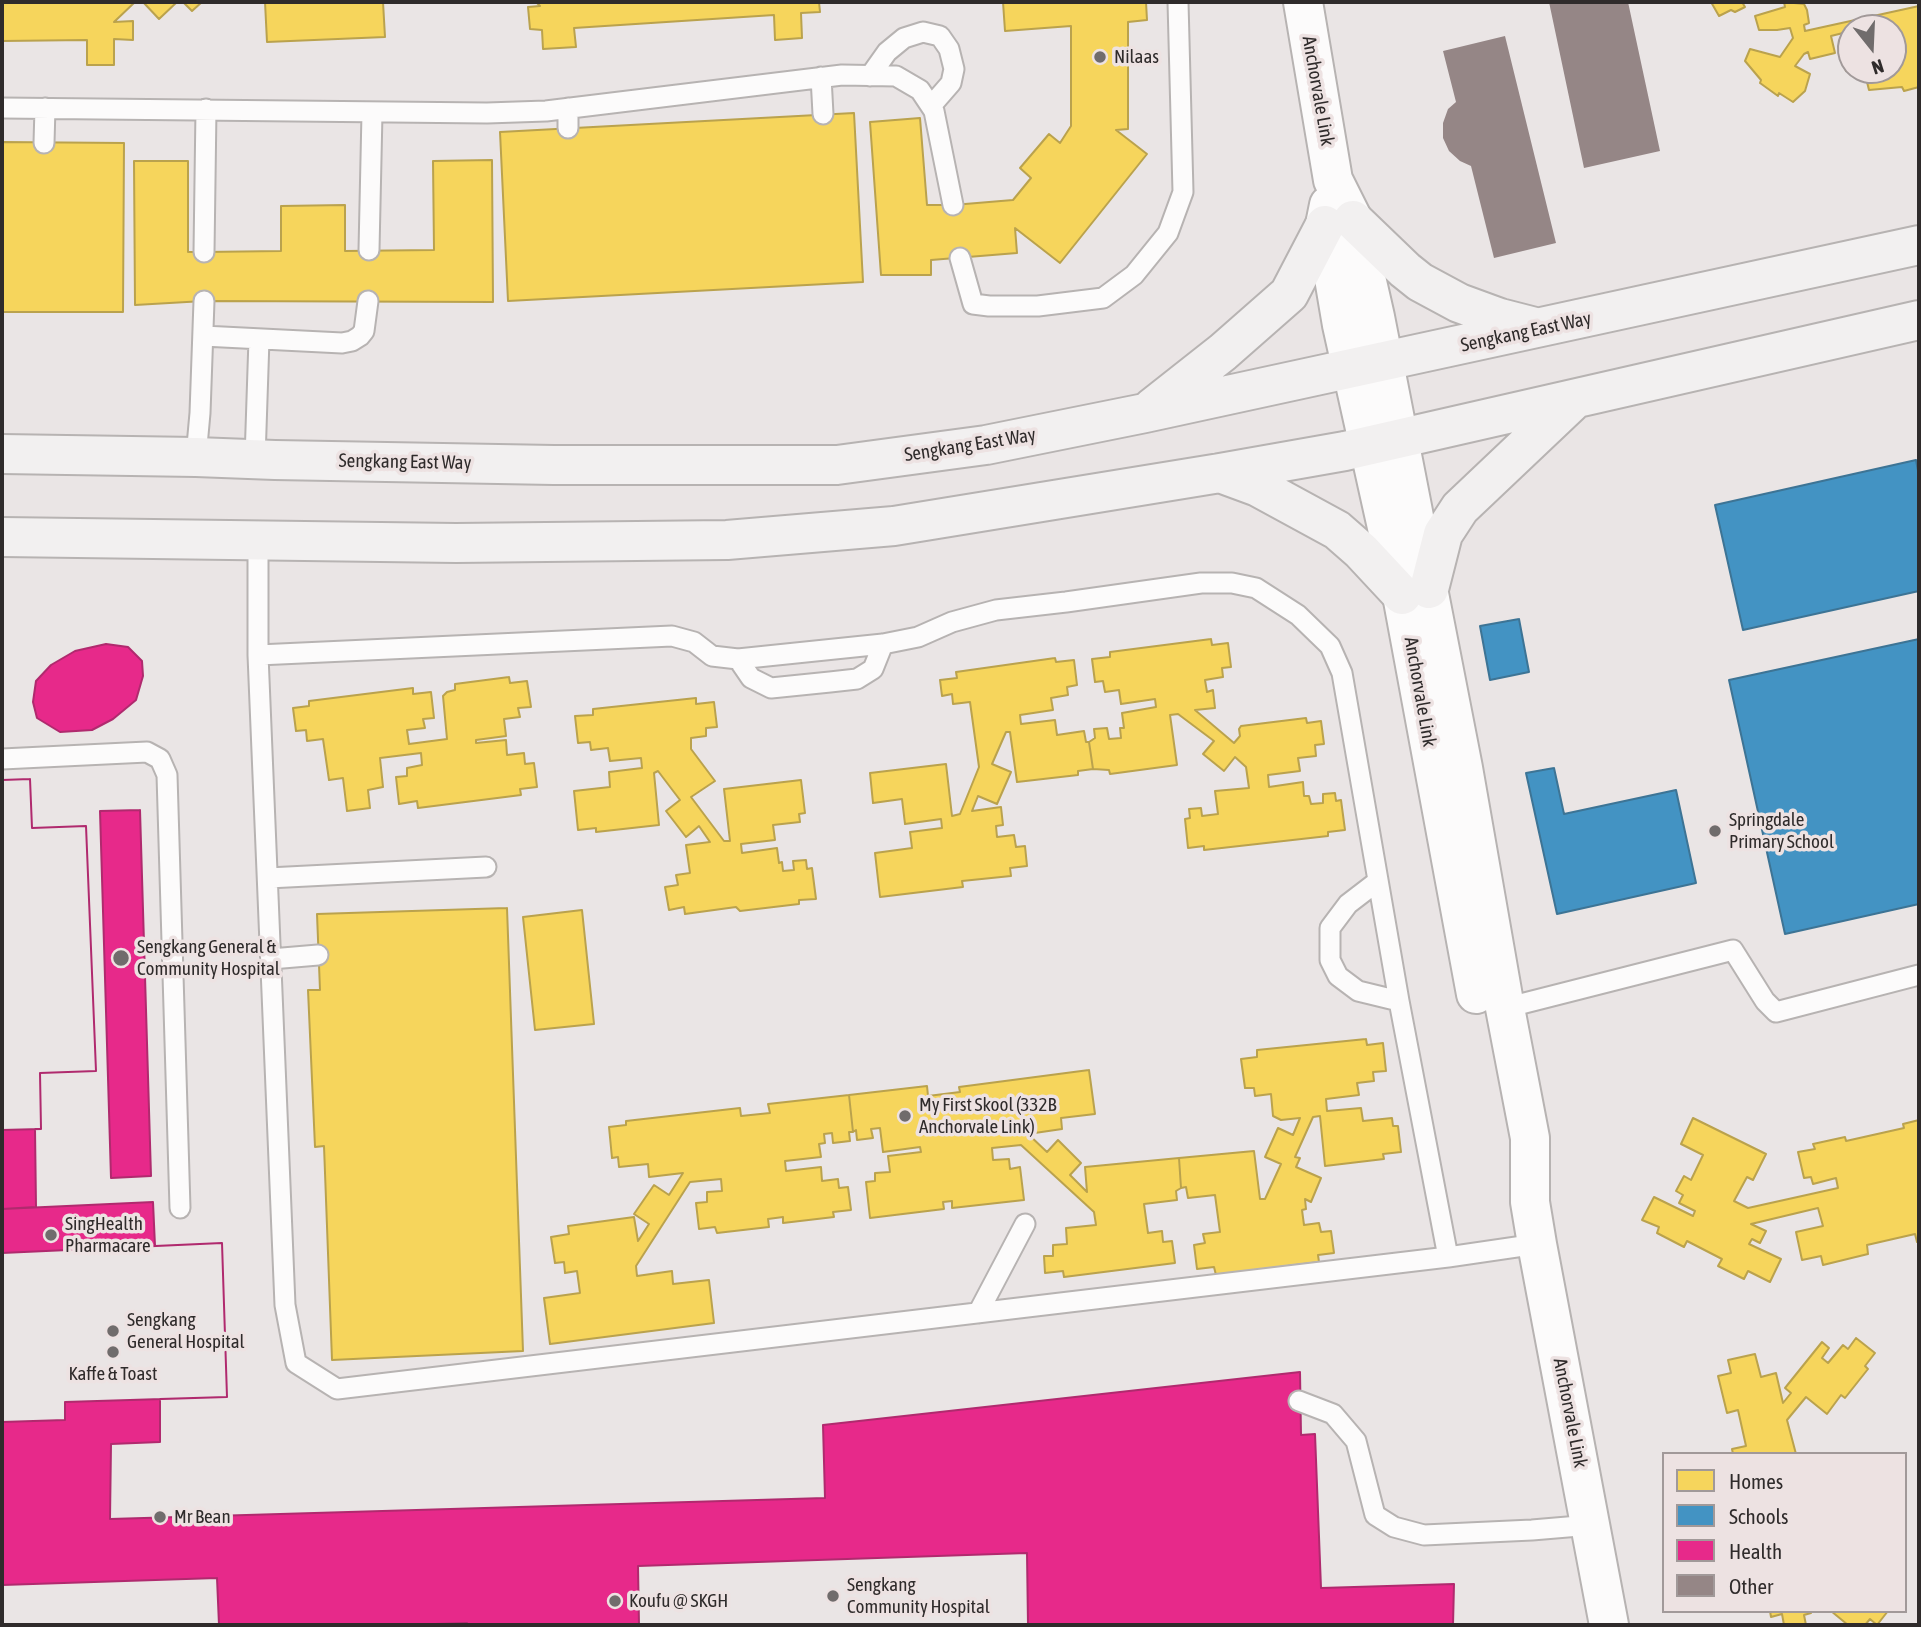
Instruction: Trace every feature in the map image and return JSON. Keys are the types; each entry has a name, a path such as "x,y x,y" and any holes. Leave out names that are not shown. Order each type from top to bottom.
{"main road":[{"path":"1145,413 1223,352 1289,294 1339,223 1420,282 1459,303 1500,318 1541,328"},
{"name":"Sengkang East Way","path":"2,454 554,465 837,465 986,445 1145,413 1919,245"},
{"path":"2,537 456,543 727,540 894,526 1220,473 1383,442 1919,320"},
{"path":"1220,473 1258,487 1337,530 1415,592 1443,534 1460,508 1577,398"}],"street":[{"name":"Anchorvale Link","path":"1303,2 1339,223 1415,592 1504,1142 1530,1202"},
{"name":"Anchorvale Link","path":"1415,592 1463,768 1530,1138 1530,1202 1537,1244 1609,1625"}],"lane":[{"path":"960,258 974,304 989,306 1038,306 1103,298 1134,275 1168,233 1183,192 1178,2"},
{"path":"870,76 887,52 904,38 923,32 940,36 949,49 954,69 951,83 931,106"},
{"path":"2,108 487,114 568,108 842,75 896,76 920,90 934,111 953,205"},
{"path":"821,77 823,114"},
{"path":"44,143 45,108"},
{"path":"568,108 568,128"},
{"path":"204,252 206,109"},
{"path":"369,250 372,113"},
{"path":"196,457 204,301"},
{"path":"203,336 342,343 352,341 363,331 368,301"},
{"path":"255,459 259,339"},
{"path":"258,541 258,655 285,1305 296,1363 337,1389 1448,1257 1537,1244"},
{"path":"258,655 672,636 694,642 712,656 738,659 883,644 918,637 952,622 996,610 1200,583 1231,583 1256,588 1298,615 1329,646 1342,673 1399,1001 1448,1257"},
{"path":"738,659 751,678 771,688 830,682 857,679 873,669 883,644"},
{"path":"2,758 147,752 160,759 167,775 180,1208"},
{"path":"268,878 486,867"},
{"path":"1378,881 1348,904 1330,928 1330,960 1338,975 1358,991 1399,1001"},
{"path":"1505,1009 1732,950 1765,1001 1776,1012 1919,975"},
{"path":"271,959 318,955"},
{"path":"978,1313 1026,1224"},
{"path":"1299,1401 1333,1414 1356,1441 1375,1515 1394,1527 1424,1535 1591,1525"}],"building: Homes":[{"path":"2,2 135,2 114,22 133,21 133,40 114,39 114,65 87,65 87,40 2,41"},
{"path":"143,2 177,2 159,19"},
{"path":"183,2 202,2 192,11"},
{"path":"265,2 383,2 385,37 267,42"},
{"path":"536,2 819,2 820,12 801,13 802,38 775,40 774,15 574,28 576,47 543,49 542,30 530,29 528,7 540,6"},
{"path":"1003,2 1146,2 1147,20 1128,22 1128,129 1116,130 1147,154 1060,263 1015,228 1017,253 931,260 931,275 881,275 870,122 920,118 927,205 1013,200 1031,178 1020,168 1049,134 1060,143 1071,126 1071,26 1005,31"},
{"path":"1711,2 1742,2 1745,7 1719,16"},
{"path":"1784,2 1804,4 1809,23 1804,25 1805,31 1837,24 1837,34 1831,36 1835,53 1810,59 1808,52 1795,66 1810,74 1805,91 1793,102 1779,93 1778,96 1760,83 1761,80 1745,61 1750,49 1780,57 1793,38 1790,28 1759,30 1755,16 1785,7"},
{"path":"1919,6 1919,87 1904,91 1902,87 1869,90 1868,84 1907,84 1907,14 1883,14"},
{"path":"854,113 863,282 508,301 500,132"},
{"path":"2,142 124,143 123,312 2,312"},
{"path":"492,160 493,302 204,301 135,305 134,161 188,161 188,252 204,252 281,251 281,206 345,205 345,251 434,250 433,161"},
{"path":"1211,639 1212,645 1228,643 1231,667 1222,668 1223,677 1205,680 1207,692 1213,690 1215,708 1195,710 1234,743 1240,736 1241,726 1306,718 1307,723 1321,721 1324,744 1315,745 1316,756 1298,758 1300,771 1268,775 1269,787 1303,782 1304,796 1309,796 1311,804 1323,803 1323,794 1335,793 1336,801 1341,800 1345,830 1328,832 1328,836 1204,850 1204,846 1188,848 1185,819 1190,818 1189,809 1201,808 1202,816 1218,814 1215,791 1249,788 1246,767 1235,757 1224,771 1203,754 1214,741 1178,714 1170,715 1177,765 1110,774 1109,770 1093,769 1089,742 1095,738 1094,729 1107,728 1109,739 1121,738 1120,728 1124,728 1122,713 1156,707 1155,699 1121,704 1119,690 1105,692 1103,681 1095,682 1092,659 1110,657 1110,652"},
{"path":"1055,658 1056,662 1074,660 1077,685 1067,687 1068,695 1051,698 1053,710 1020,715 1021,724 1055,720 1057,735 1084,731 1086,742 1089,742 1093,769 1078,771 1078,775 1017,782 1010,732 1006,732 992,764 1011,772 997,804 978,796 972,811 1001,807 1003,825 996,826 997,837 1014,835 1016,847 1025,846 1027,866 1010,868 1011,876 962,881 963,887 880,897 875,853 912,848 910,832 942,828 941,819 905,824 902,799 873,803 870,773 946,764 952,816 960,814 979,767 970,702 953,704 952,694 942,696 940,680 957,678 956,672"},
{"path":"509,677 510,683 527,681 531,707 518,708 520,717 504,719 506,736 476,740 476,743 506,740 507,755 524,753 525,764 534,763 537,787 520,789 521,795 418,808 417,801 399,804 396,777 407,776 407,768 422,765 421,753 380,758 383,787 368,790 370,808 347,811 343,778 329,780 323,739 307,741 306,730 296,731 293,708 309,706 309,701 413,688 413,694 431,692 434,718 423,719 425,728 407,730 409,744 447,739 443,696 455,690 455,684"},
{"path":"696,698 696,704 714,702 717,727 706,728 706,736 691,738 691,749 715,781 691,797 724,841 730,841 724,789 801,780 805,813 799,814 800,822 773,825 775,840 741,844 742,853 777,848 783,871 794,870 793,861 806,860 807,869 812,868 816,899 799,900 799,904 740,911 736,907 685,914 684,907 669,910 665,887 678,885 676,875 690,873 686,845 710,842 699,826 686,837 666,811 680,800 658,771 654,773 659,825 596,832 596,828 578,830 574,791 610,787 609,772 642,768 641,758 610,761 608,748 591,750 590,742 578,743 575,716 593,715 593,709"},
{"path":"507,908 523,1351 332,1360 324,1146 315,1147 308,990 320,990 317,914"},
{"path":"582,910 594,1024 535,1030 523,917"},
{"path":"1366,1039 1367,1045 1383,1043 1386,1071 1373,1072 1374,1081 1357,1083 1359,1095 1326,1099 1327,1111 1361,1108 1363,1121 1392,1118 1393,1126 1398,1126 1401,1152 1383,1154 1384,1159 1325,1166 1320,1116 1313,1117 1295,1157 1300,1158 1296,1167 1321,1178 1311,1202 1305,1199 1306,1209 1302,1210 1304,1225 1319,1223 1321,1232 1331,1231 1334,1253 1318,1255 1319,1262 1216,1275 1214,1267 1197,1269 1194,1245 1205,1243 1203,1234 1220,1232 1215,1195 1188,1198 1186,1187 1181,1188 1179,1158 1254,1151 1260,1199 1265,1199 1281,1164 1265,1157 1278,1128 1293,1135 1300,1118 1281,1120 1273,1116 1271,1094 1255,1096 1254,1088 1245,1088 1241,1059 1257,1057 1257,1050"},
{"path":"1089,1070 1095,1114 1061,1118 1062,1129 1028,1134 1047,1152 1058,1140 1081,1163 1070,1175 1087,1192 1085,1167 1179,1158 1181,1188 1176,1191 1177,1200 1144,1204 1148,1233 1162,1231 1163,1242 1172,1241 1175,1263 1064,1277 1063,1271 1045,1273 1044,1256 1053,1256 1053,1245 1067,1244 1066,1228 1096,1225 1094,1212 1021,1145 992,1148 993,1160 1009,1159 1010,1169 1020,1167 1024,1200 952,1208 952,1201 943,1202 944,1209 870,1218 866,1182 875,1181 875,1173 890,1172 888,1156 921,1152 920,1147 883,1152 880,1128 871,1129 873,1138 857,1140 856,1130 853,1132 849,1095 927,1086 928,1096 960,1092 959,1087"},
{"path":"849,1095 853,1132 849,1132 850,1141 833,1143 832,1133 824,1134 825,1143 819,1144 821,1157 785,1161 786,1171 821,1167 822,1181 838,1179 839,1188 848,1187 851,1210 833,1212 834,1217 783,1223 783,1217 768,1219 769,1227 717,1233 715,1227 699,1229 696,1203 707,1202 707,1192 722,1191 721,1179 690,1182 636,1266 637,1276 672,1271 673,1284 709,1280 714,1323 550,1344 544,1298 580,1293 577,1271 565,1273 564,1262 555,1263 551,1237 569,1234 568,1226 634,1217 638,1241 649,1224 634,1214 654,1185 669,1195 683,1173 649,1177 648,1164 619,1167 618,1157 612,1158 609,1127 626,1125 626,1121 740,1108 741,1116 770,1113 768,1104"},
{"path":"1693,1118 1766,1154 1753,1180 1747,1177 1734,1201 1748,1208 1838,1188 1836,1178 1813,1184 1811,1177 1804,1178 1798,1152 1815,1149 1813,1144 1845,1137 1846,1141 1904,1128 1903,1124 1919,1120 1919,1241 1917,1242 1915,1234 1867,1245 1868,1254 1823,1265 1821,1256 1802,1260 1796,1232 1823,1226 1818,1208 1751,1224 1766,1231 1760,1243 1752,1239 1749,1244 1781,1259 1770,1282 1748,1271 1744,1279 1718,1266 1722,1259 1687,1241 1684,1247 1657,1233 1659,1227 1642,1220 1654,1197 1693,1216 1695,1211 1679,1203 1683,1195 1676,1191 1684,1176 1691,1180 1703,1155 1681,1144"},
{"path":"1856,1338 1875,1353 1865,1366 1868,1369 1845,1398 1841,1395 1827,1414 1806,1397 1787,1420 1795,1452 1733,1452 1732,1449 1746,1446 1738,1410 1727,1413 1718,1376 1731,1373 1728,1360 1755,1354 1761,1377 1776,1373 1783,1403 1791,1393 1785,1388 1822,1342 1829,1348 1822,1358 1828,1363 1843,1345 1848,1349"},
{"path":"1770,1613 1811,1613 1804,1615 1806,1625 1784,1625 1782,1614 1771,1617"},
{"path":"1833,1613 1886,1613 1877,1625 1870,1619 1865,1625 1848,1625"}],"building: Schools":[{"path":"1916,460 1919,476 1919,591 1743,630 1715,505"},
{"path":"1519,619 1529,672 1490,680 1480,626"},
{"path":"1919,639 1919,904 1785,934 1729,680"},
{"path":"1554,768 1564,814 1676,790 1696,883 1557,914 1526,773"}],"building: Health":[{"path":"106,644 128,647 142,661 143,676 136,700 113,719 92,730 60,732 37,718 33,702 36,681 51,665 75,651"},
{"path":"30,779 32,828 86,826 96,1071 40,1073 41,1129 2,1130 2,780"},
{"path":"30,779 32,828 86,826 96,1071 40,1073 41,1129 35,1129 36,1207 2,1209 2,780"},
{"path":"140,810 151,1176 111,1178 100,811"},
{"path":"153,1202 155,1246 222,1243 227,1397 160,1399 160,1442 111,1444 110,1519 825,1498 823,1425 1300,1372 1301,1435 1315,1434 1321,1588 1454,1584 1453,1625 2,1625 2,1209"},
{"name":"Sengkang General Hospital","path":"222,1243 227,1397 65,1402 65,1420 2,1422 2,1253"},
{"name":"Sengkang Community Hospital","path":"1027,1553 1028,1625 639,1625 638,1566"},
{"path":"217,1578 219,1625 2,1625 2,1585"}],"building: Other":[{"path":"1549,2 1628,2 1660,151 1584,168"},
{"path":"1505,36 1556,243 1494,258 1471,166 1449,151 1443,138 1443,123 1448,109 1456,102 1443,51"}],"place":[{"name":"Nilaas","path":"1100,57"},
{"name":"Springdale Primary School","path":"1715,831"},
{"name":"Sengkang General & Community Hospital","path":"121,958"},
{"name":"My First Skool (332B Anchorvale Link)","path":"905,1116"},
{"name":"SingHealth Pharmacare","path":"51,1235"},
{"name":"Sengkang General Hospital","path":"113,1331"},
{"name":"Kaffe & Toast","path":"113,1352"},
{"name":"Mr Bean","path":"160,1517"},
{"name":"Sengkang Community Hospital","path":"833,1596"},
{"name":"Koufu @ SKGH","path":"615,1601"}]}
